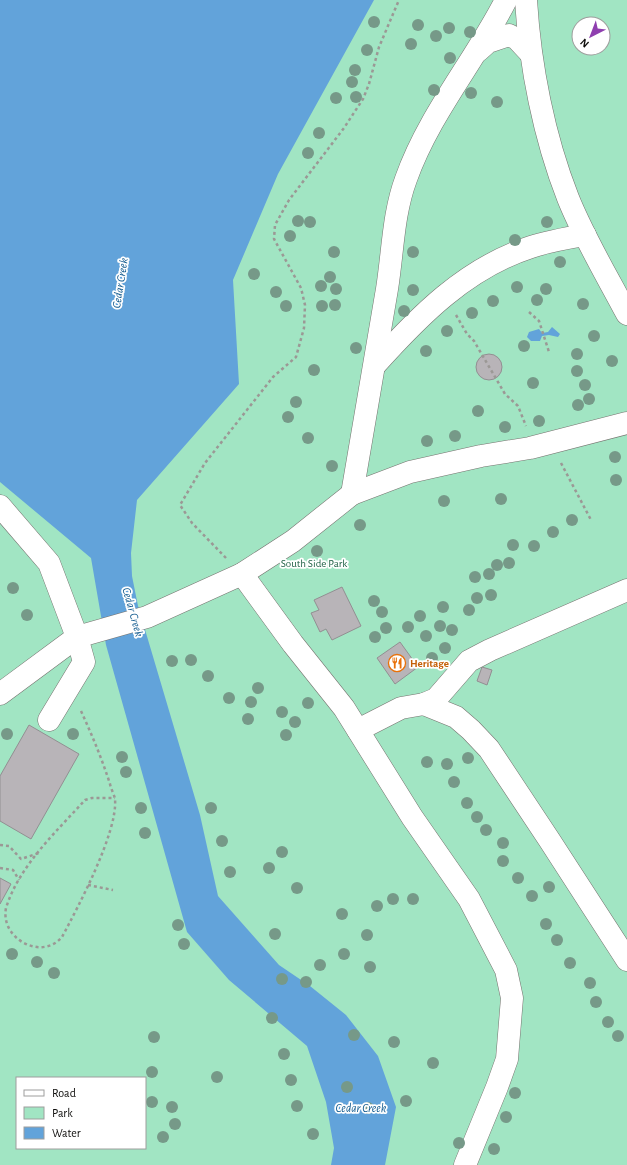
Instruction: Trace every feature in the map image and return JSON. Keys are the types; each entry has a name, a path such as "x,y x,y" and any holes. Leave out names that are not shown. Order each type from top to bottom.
{"lane":[{"path":"352,494 375,365 388,278 395,217 401,193 431,122 475,53 506,0"},
{"path":"526,0 531,54 555,159 568,198 585,235 627,314"},
{"path":"475,53 488,42 509,35 517,39 531,54"},
{"path":"375,365 407,328 442,297 478,272 517,252 531,247 585,235"},
{"path":"0,694 77,636 147,617 242,574 293,541 352,494 410,472 481,456 540,446 627,423"},
{"path":"0,506 49,563 77,636 84,662 49,720"},
{"path":"242,574 293,644 344,708 412,817 469,899 506,970 512,998 507,1059 497,1087 464,1165"},
{"path":"358,730 401,708 424,704 436,699 469,661 490,650 627,590"},
{"path":"424,704 456,717 471,730 488,749 623,950"}],"path":[{"path":"242,574 192,523 180,505 204,463 273,377 296,357 304,328 305,305 301,288 274,239 275,225 289,200 344,128 362,99 369,84 379,48 399,0"},
{"path":"442,297 467,334 474,341 505,394 518,406 526,425 591,520"},
{"path":"529,312 539,321 549,352"},
{"path":"69,687 102,761 115,798 112,819 103,850 88,885 62,937 55,944 41,947 18,942 10,933 5,918 5,910 19,880 39,853 85,800 92,798 115,798"},
{"path":"0,845 9,846 21,859 39,853"},
{"path":"0,868 13,870 19,880"},
{"path":"88,885 113,890"}],"green space":[{"name":"South Side Park","path":"0,0 627,0 627,1165 0,1165"}],"water":[{"name":"Cedar Creek","path":"0,0 374,0 278,174 233,280 239,384 137,500 131,553 132,576 138,606 200,815 218,896 279,965 310,986 346,1015 378,1056 396,1107 385,1165 331,1165 334,1148 326,1102 307,1046 229,980 187,932 106,645 91,558 0,482"},
{"path":"552,327 560,334 558,337 549,335 542,336 540,341 531,341 527,337 529,332 539,329 542,333 548,332"}],"building":[{"path":"489,354 498,358 502,367 498,376 489,380 480,376 476,367 480,358"},
{"path":"342,587 361,626 332,640 326,629 320,632 311,613 319,610 314,600"},
{"name":"Heritage","path":"400,642 418,667 395,684 377,658"},
{"path":"482,667 492,670 487,685 477,681"},
{"path":"29,725 79,754 31,839 0,821 0,776"},
{"path":"0,878 11,884 0,904"}],"place":[{"name":"Heritage","path":"397,663"}]}
